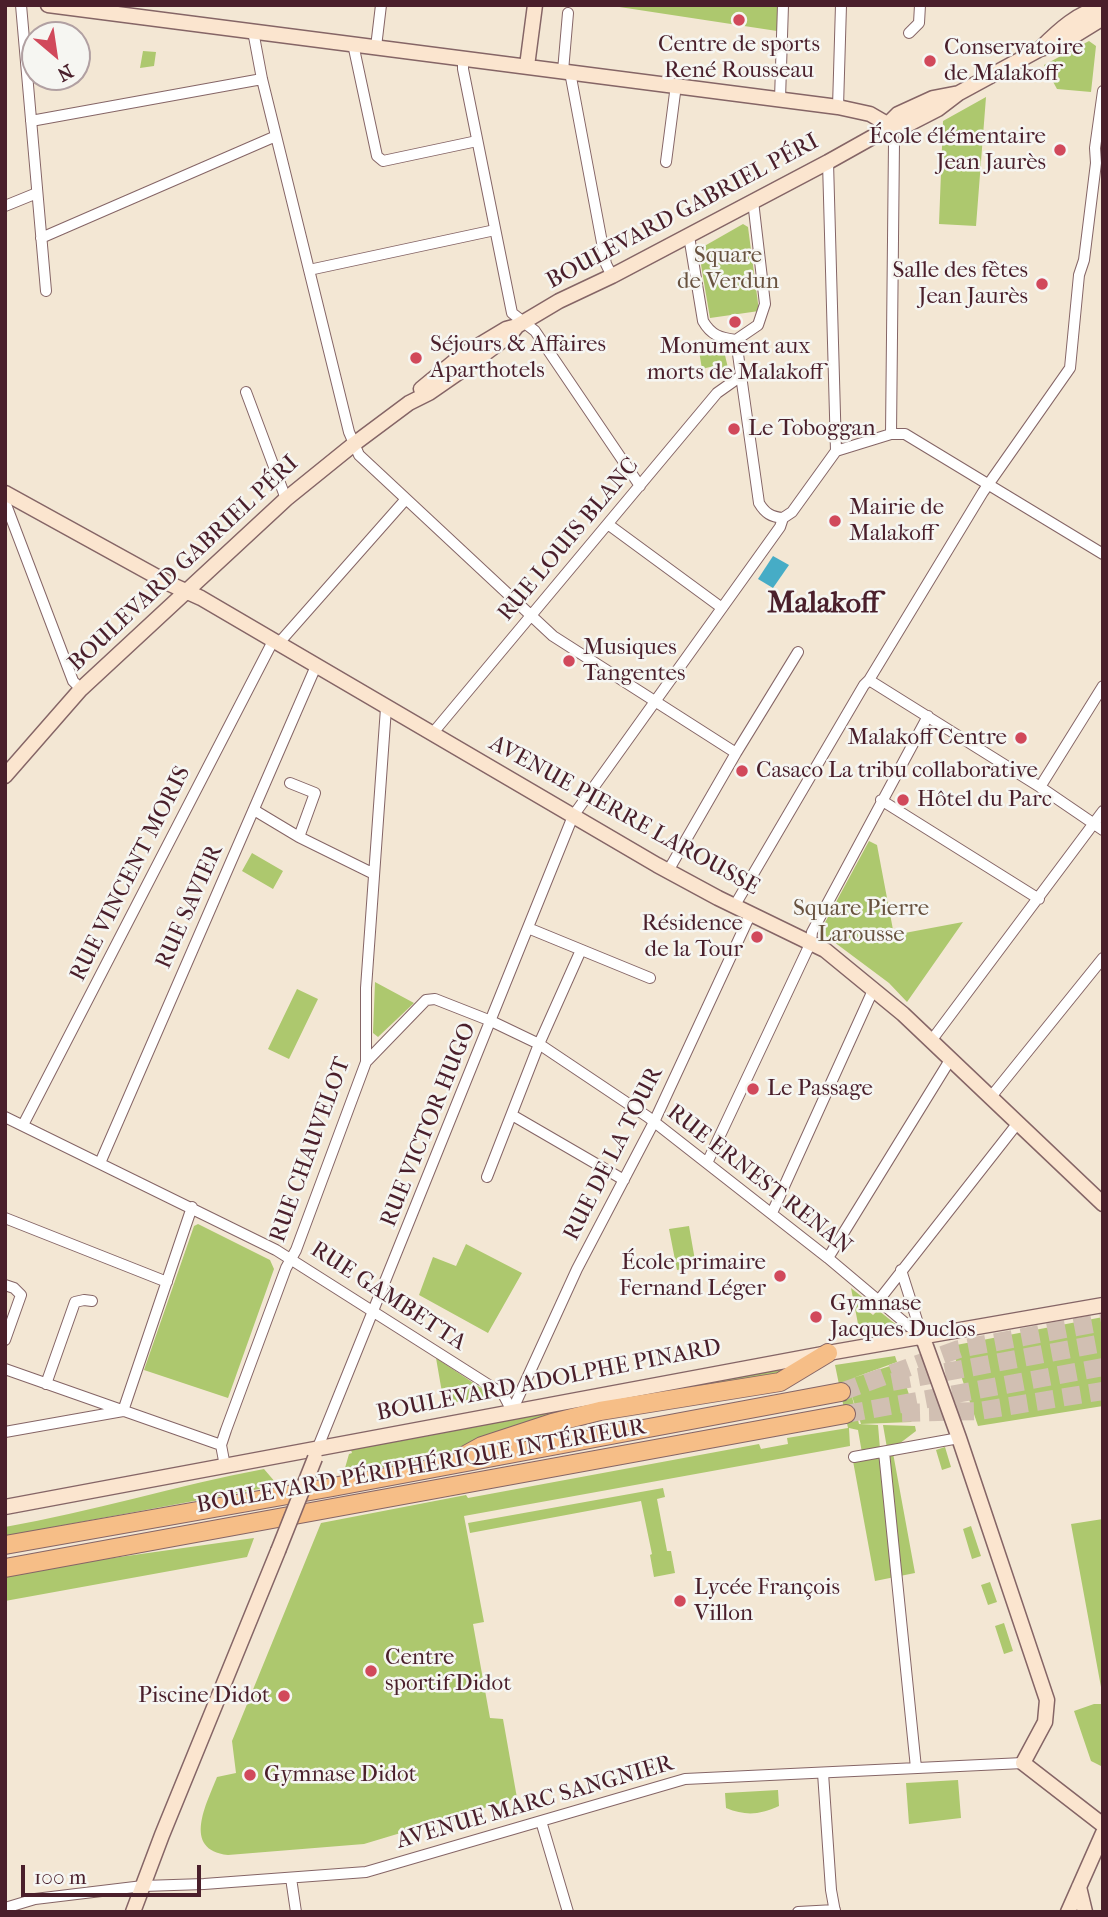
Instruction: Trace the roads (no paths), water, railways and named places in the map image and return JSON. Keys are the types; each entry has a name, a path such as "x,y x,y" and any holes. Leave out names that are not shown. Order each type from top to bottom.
{"highway":[{"path":"442,1467 482,1446 552,1423 625,1407 780,1382 828,1353"},
{"path":"5,1545 841,1392"},
{"name":"BOULEVARD PÉRIPHÉRIQUE INTÉRIEUR","path":"5,1568 846,1413"}],"street":[{"path":"21,5 46,291"},
{"path":"48,5 676,85 838,107 870,114 889,125 894,142 891,433"},
{"path":"376,47 381,5"},
{"path":"527,66 535,5"},
{"path":"780,99 783,5"},
{"path":"838,107 841,5"},
{"path":"909,33 919,23 920,5"},
{"path":"1040,49 1058,31 1095,8 1103,8"},
{"path":"568,13 567,71 606,264 612,276"},
{"path":"810,169 866,130 874,126 903,127 938,109 959,93 1040,49 1064,42 1103,18"},
{"path":"253,31 262,79 349,432 359,454 553,636 736,753"},
{"path":"353,44 377,156 383,160 477,141"},
{"path":"463,58 512,313 521,324 535,331 640,486"},
{"path":"31,121 262,79"},
{"path":"666,162 676,85"},
{"path":"735,905 864,685 981,496 1070,368 1103,91"},
{"name":"BOULEVARD GABRIEL PÉRI","path":"5,776 81,689 167,612 186,591 286,499 409,403 429,393 510,335 521,324 559,301 612,276 810,169 828,162 889,125"},
{"path":"41,238 276,136"},
{"path":"828,162 836,451 891,433 905,434 1103,554"},
{"path":"5,206 37,193"},
{"path":"689,236 703,321 709,331 718,337 736,340 758,325 765,304 753,201"},
{"path":"309,270 495,230"},
{"path":"736,340 759,503 773,517 783,518"},
{"name":"RUE LOUIS BLANC","path":"432,734 717,393 741,376"},
{"path":"246,392 286,499"},
{"name":"RUE VICTOR HUGO","path":"317,1453 573,816 780,527 783,518 792,512 836,451"},
{"name":"AVENUE PIERRE LAROUSSE","path":"5,493 276,642 668,871 825,950 874,988 1103,1204"},
{"name":"RUE VINCENT MORIS","path":"23,1125 276,642 406,499"},
{"path":"5,502 73,681 81,689"},
{"path":"608,525 722,608"},
{"path":"668,871 798,652"},
{"name":"RUE SAVIER","path":"100,1163 316,666"},
{"path":"869,680 1098,827"},
{"path":"1040,788 1103,686"},
{"name":"RUE CHAUVELOT","path":"221,1445 366,1062 366,988 372,873 386,708"},
{"path":"707,1163 811,942 812,932 928,716"},
{"path":"290,783 315,793 299,837"},
{"path":"881,800 1038,899"},
{"path":"254,810 299,837 372,873"},
{"path":"931,1041 1038,899 1098,827 1103,811"},
{"name":"RUE DE LA TOUR","path":"512,1412 577,1269 654,1122 751,914"},
{"path":"528,928 650,978"},
{"path":"487,1177 539,1044 581,950"},
{"path":"990,1098 1103,958"},
{"path":"772,1213 874,988"},
{"name":"RUE ERNEST RENAN","path":"366,1062 426,1000 435,999 539,1044 654,1122 772,1213 923,1338"},
{"path":"828,1258 950,1060"},
{"path":"512,1115 624,1181"},
{"name":"RUE GAMBETTA","path":"5,1117 292,1258 503,1394 512,1412"},
{"path":"879,1300 1017,1124"},
{"path":"123,1411 192,1207"},
{"path":"5,1219 167,1282"},
{"path":"901,1270 1047,1700 1045,1722 1023,1763 1103,1825"},
{"path":"5,1285 14,1288 21,1295 5,1340"},
{"path":"46,1384 75,1302 92,1301"},
{"name":"BOULEVARD ADOLPHE PINARD","path":"5,1507 225,1466 317,1453 512,1412 1103,1305"},
{"path":"5,1369 221,1445 225,1466"},
{"path":"5,1432 123,1411"},
{"path":"853,1457 959,1438"},
{"path":"884,1452 916,1768"},
{"path":"134,1912 317,1453"},
{"name":"AVENUE MARC SANGNIER","path":"5,1908 35,1899 143,1886 366,1872 685,1779 1023,1763"},
{"path":"799,1912 835,1911 831,1891 823,1773"},
{"path":"541,1821 568,1912"},
{"path":"1068,1912 1103,1833"},
{"path":"291,1878 296,1912"},
{"path":"1079,1887 1085,1912"}],"water":[{"path":"773,556 789,565 773,588 758,579"}],"tunnel":[{"path":"841,1392 959,1349 1103,1322"},
{"path":"892,1382 1103,1343"},
{"path":"846,1414 1103,1367"},
{"path":"902,1413 979,1411 1103,1391"}],"place":[{"name":"Centre de sports René Rousseau","path":"739,20"},
{"name":"Conservatoire de Malakoff","path":"930,61"},
{"name":"École élémentaire Jean Jaurès","path":"1060,150"},
{"name":"Salle des fêtes Jean Jaurès","path":"1042,284"},
{"name":"Monument aux morts de Malakoff","path":"735,322"},
{"name":"Séjours & Affaires Aparthotels","path":"416,358"},
{"name":"Le Toboggan","path":"734,429"},
{"name":"Mairie de Malakoff","path":"835,521"},
{"name":"Musiques Tangentes","path":"569,661"},
{"name":"Malakoff Centre","path":"1021,738"},
{"name":"Casaco La tribu collaborative","path":"742,771"},
{"name":"Hôtel du Parc","path":"903,800"},
{"name":"Résidence de la Tour","path":"757,937"},
{"name":"Le Passage","path":"753,1089"},
{"name":"École primaire Fernand Léger","path":"780,1276"},
{"name":"Gymnase Jacques Duclos","path":"816,1317"},
{"name":"Lycée François Villon","path":"680,1601"},
{"name":"Centre sportif Didot","path":"371,1671"},
{"name":"Piscine Didot","path":"284,1696"},
{"name":"Gymnase Didot","path":"250,1775"}],"district":[{"name":"Malakoff","path":"823,605"}],"park label":[{"name":"Square de Verdun","path":"728,269"},
{"name":"Square Pierre Larousse","path":"861,922"}]}
